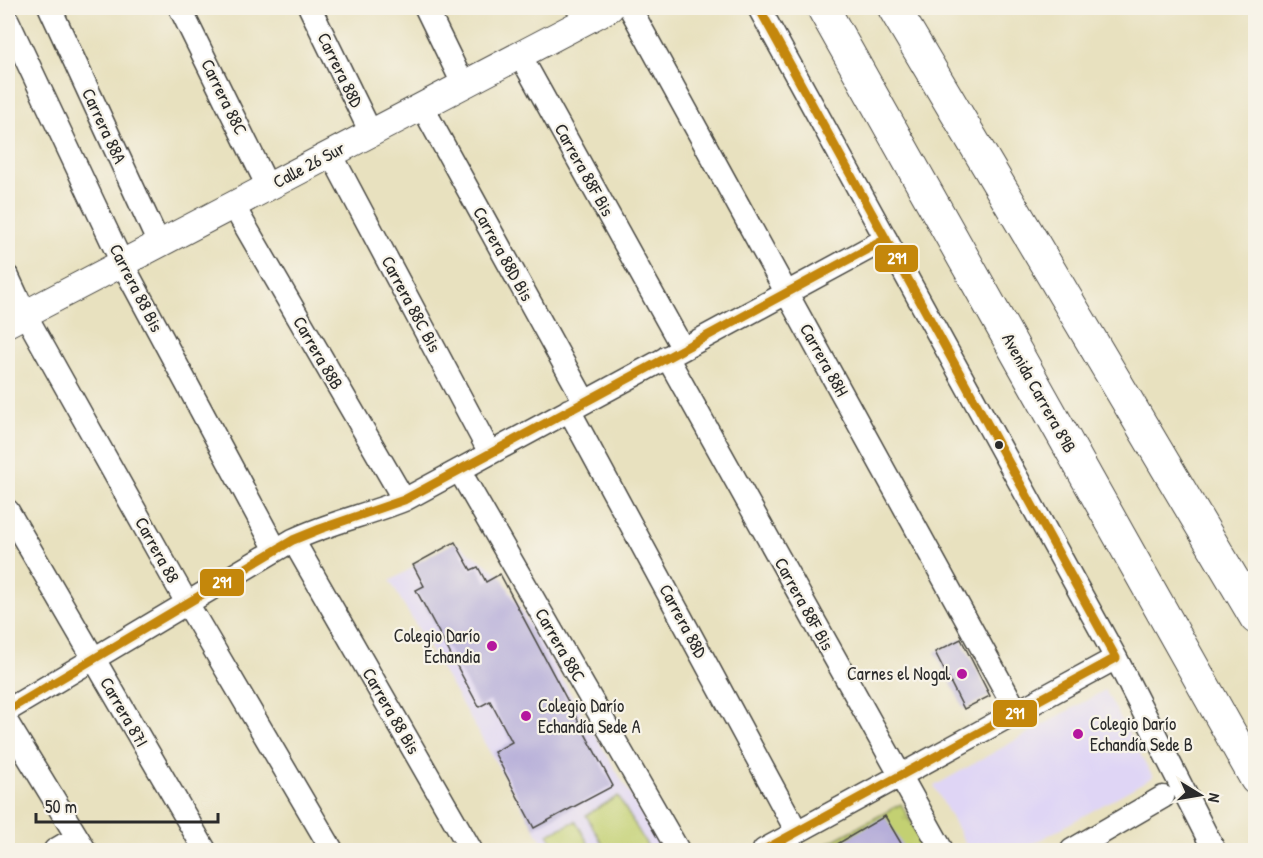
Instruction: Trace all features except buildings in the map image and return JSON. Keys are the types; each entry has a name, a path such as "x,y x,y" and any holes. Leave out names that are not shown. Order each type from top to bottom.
{"main road":[{"name":"Avenida Carrera 89B","path":"824,8 1256,779"},
{"path":"894,8 1256,618"}],"street":[{"name":"Carrera 88A","path":"50,8 159,244"},
{"name":"Carrera 88C","path":"180,8 268,187"},
{"name":"Carrera 88D","path":"310,8 371,133"},
{"path":"426,8 463,84"},
{"name":"Calle 26 Sur","path":"16,319 610,8"},
{"name":"Carrera 88H","path":"630,8 1017,712"},
{"path":"759,8 1116,658 1214,850"},
{"name":"Carrera 88 Bis","path":"8,21 122,263 284,545 471,850"},
{"name":"Carrera 88F Bis","path":"520,55 899,777 942,850"},
{"name":"Carrera 88D Bis","path":"422,106 577,406"},
{"name":"Carrera 88C Bis","path":"331,154 490,453"},
{"name":"Carrera 88B","path":"233,205 404,500"},
{"path":"8,710 284,545 309,532 370,514 404,500 886,239"},
{"name":"Carrera 88","path":"8,277 16,319 332,850"},
{"name":"Carrera 88D","path":"577,406 797,832"},
{"name":"Carrera 88C","path":"459,470 678,850"},
{"name":"Carrera 87I","path":"8,511 205,850"},
{"path":"764,850 1116,658"},
{"path":"8,724 81,844 55,850"},
{"path":"1072,850 1164,797"}],"shaded area":[{"name":"Colegio Darío Echandía Sede A","path":"455,542 500,574 663,850 547,850 390,581"},
{"name":"Colegio Darío Echandía Sede B","path":"1105,690 1153,777 1022,850 969,850 934,786"}],"green space":[{"path":"618,796 650,850 606,850 586,815"},
{"path":"901,804 926,850 816,850"},
{"path":"576,821 592,850 557,850 548,834"}],"transit line":[{"name":"291","path":"759,8 1116,658 764,850"},
{"name":"291","path":"8,710 293,540 404,500 886,239"}],"place":[{"name":"Colegio Darío Echandia","path":"492,646"},
{"name":"Carnes el Nogal","path":"962,674"},
{"name":"Colegio Darío Echandía Sede A","path":"526,716"},
{"name":"Colegio Darío Echandía Sede B","path":"1078,734"}]}
